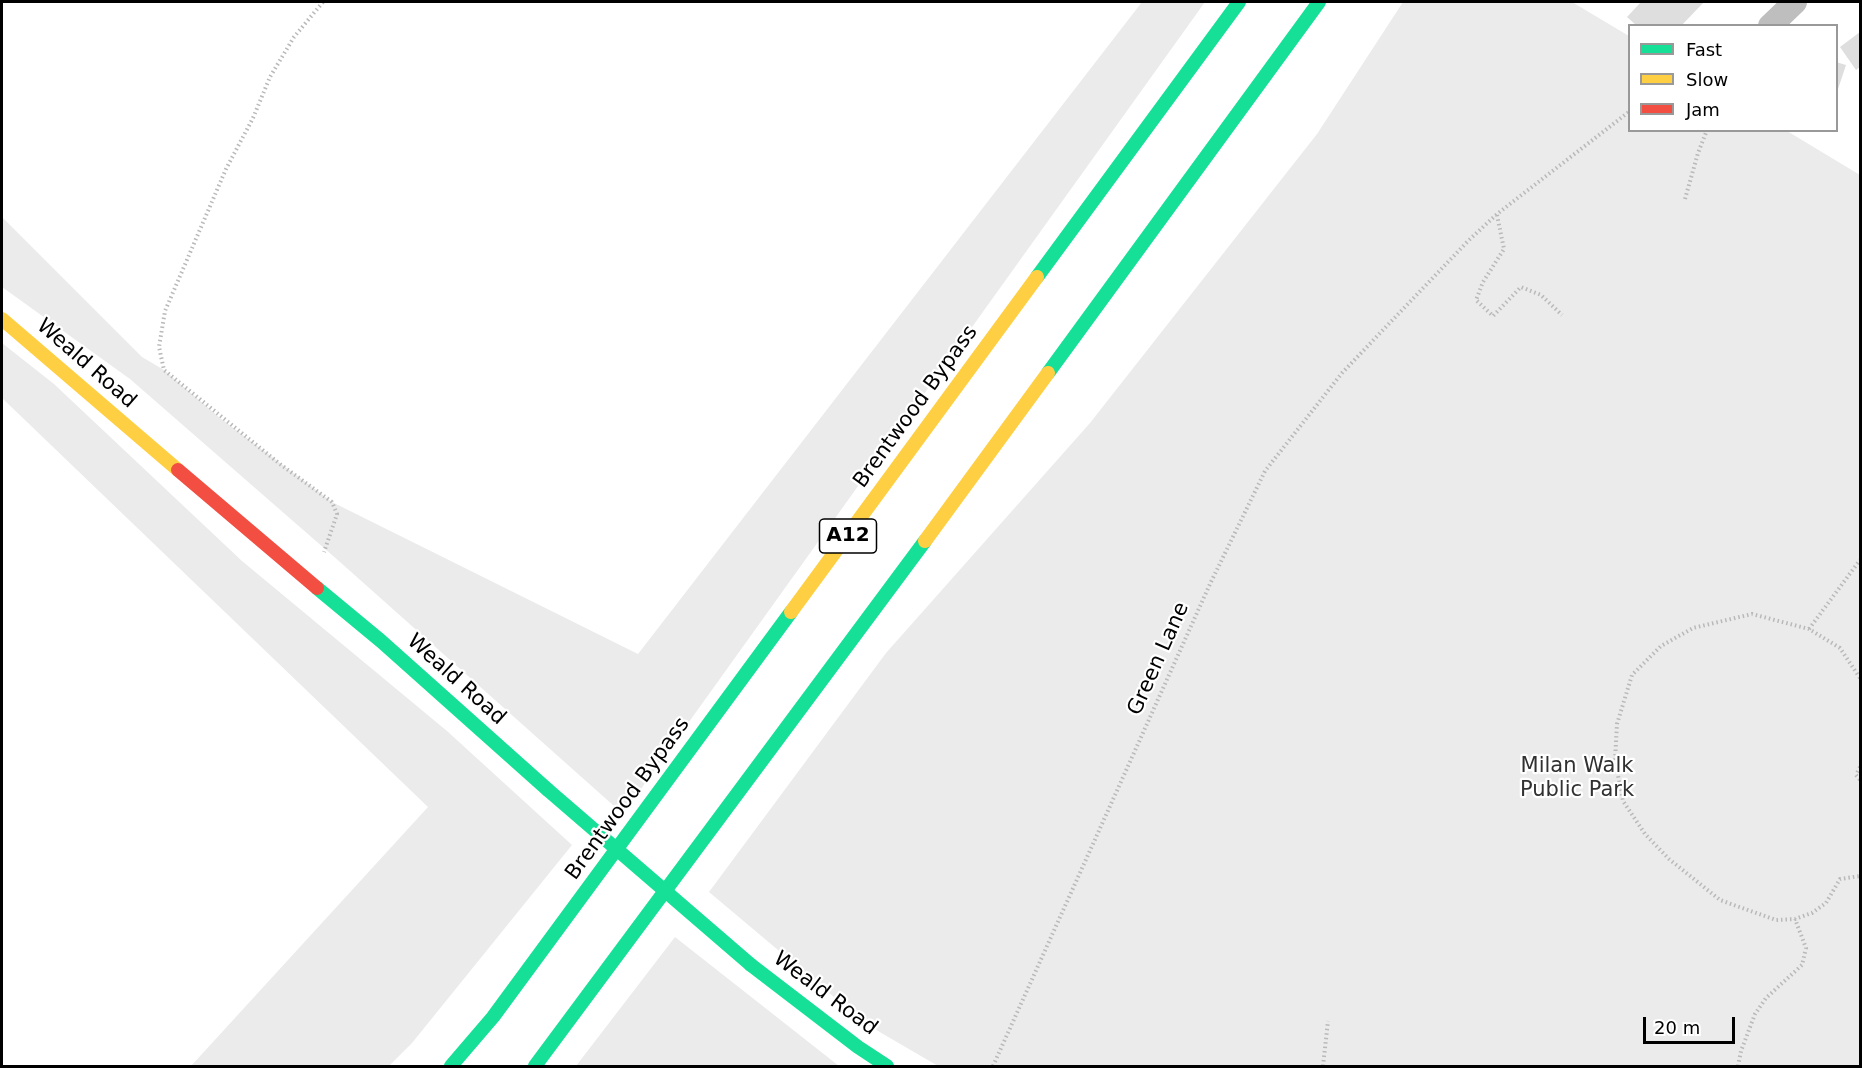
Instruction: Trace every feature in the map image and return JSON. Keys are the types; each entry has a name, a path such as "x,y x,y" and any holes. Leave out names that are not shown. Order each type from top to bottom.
{"main road":[{"name":"Brentwood Bypass","path":"451,1066 493,1017 581,900 1239,2"},
{"path":"535,1066 938,524 1319,2"},
{"name":"Weald Road","path":"2,319 381,641 548,790 751,964 858,1047 887,1066"}],"street":[{"path":"1772,24 1795,2"}],"path":[{"path":"310,583 334,528 337,514 332,502 272,458 164,370 159,347 165,311 226,169 253,118 270,77 294,37 323,2"},
{"name":"Green Lane","path":"993,1066 1210,584 1265,471 1342,373 1468,241 1497,214 1628,112"},
{"path":"1685,199 1706,132"},
{"path":"1497,214 1504,249 1483,282 1476,300 1493,316 1521,288 1541,295 1562,315"},
{"path":"1809,629 1860,560"},
{"path":"1860,678 1840,648 1809,629 1752,614 1693,628 1661,646 1632,675 1617,724 1615,760 1623,801 1645,834 1670,859 1720,900 1776,920 1795,919 1826,903 1840,879 1860,876"},
{"path":"1860,767 1856,775 1860,780"},
{"path":"1738,1066 1741,1051 1755,1014 1766,998 1802,965 1806,948 1795,919"},
{"path":"1323,1066 1328,1021"}],"green space":[{"path":"1142,2 1205,2 623,814 130,379 2,287 2,217 142,357 164,370 220,418 332,502 638,654"},
{"name":"Milan Walk Public Park","path":"1403,2 1572,2 1628,35 1628,132 1789,132 1860,175 1860,1066 938,1066 866,1024 709,892 886,653 1090,423 1317,134"},
{"path":"2,343 54,384 242,561 447,731 572,845 412,1043 389,1066 191,1066 428,807 2,398"},
{"path":"675,937 839,1066 576,1066"}],"building":[{"path":"1641,2 1704,2 1683,24 1635,24 1627,17"},
{"path":"1860,32 1860,67 1856,70 1840,47"},
{"path":"1838,63 1846,65 1838,89"}],"traffic: fast":[{"path":"1037,277 1239,2"},
{"path":"1048,373 1319,2"},
{"path":"535,1066 925,541"},
{"path":"317,588 381,641 548,790"},
{"path":"451,1066 493,1017 791,612"},
{"path":"548,790 751,965"},
{"path":"751,965 858,1047 887,1066"}],"traffic: slow":[{"path":"791,612 1037,277"},
{"path":"2,319 178,470"},
{"path":"925,541 1048,373"}],"traffic: jam":[{"path":"178,470 317,588"}]}
